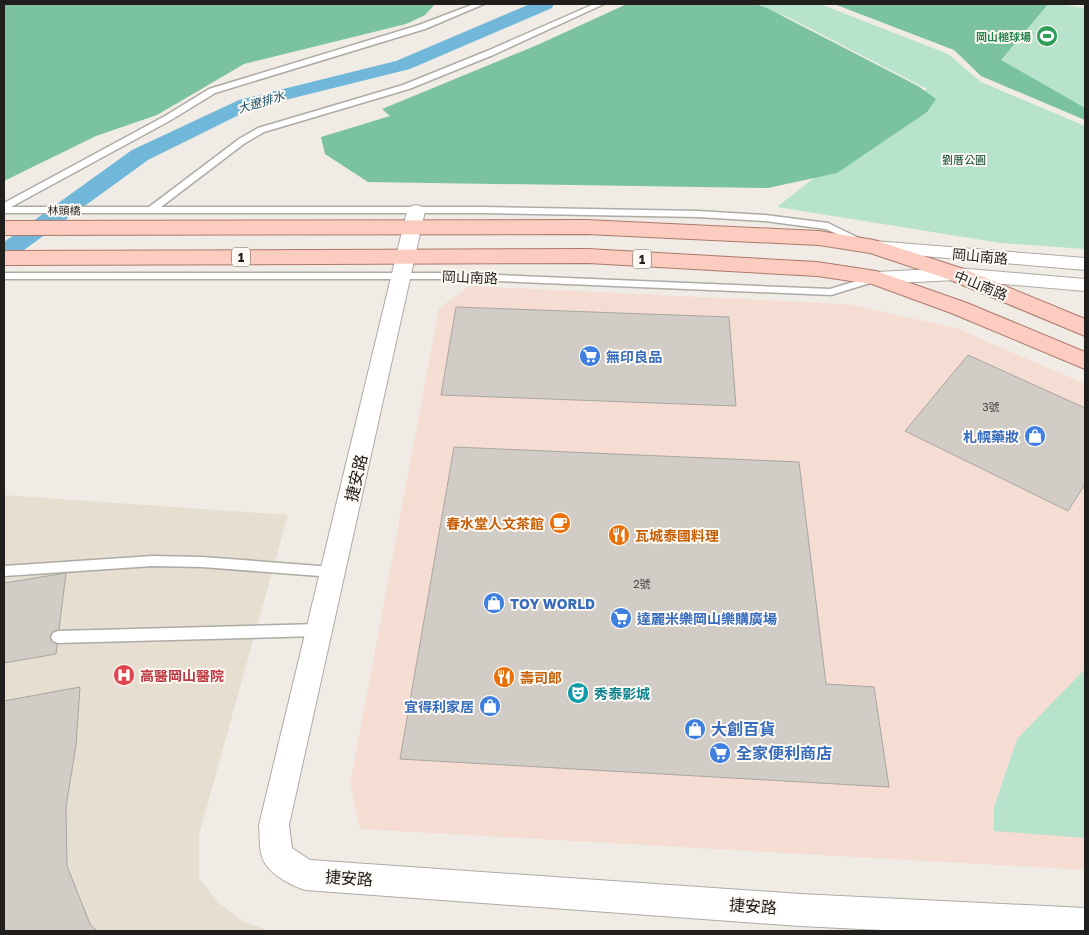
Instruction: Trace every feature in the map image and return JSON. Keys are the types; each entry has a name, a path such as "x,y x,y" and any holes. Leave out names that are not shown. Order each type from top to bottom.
{"main road":[{"name":"林頭橋","path":"4,228 108,228"},
{"name":"岡山南路","path":"108,228 409,243 588,256 817,269 876,278"},
{"name":"岡山南路","path":"4,258 76,258 409,243 596,228 818,238 874,247"},
{"name":"中山南路","path":"874,247 956,274 1085,328"},
{"name":"1","path":"876,278 958,308 1085,361"}],"street":[{"name":"捷安路","path":"409,243 274,825 277,856 305,874 800,910 1085,924"},
{"name":"岡山南路","path":"874,247 1085,264"},
{"name":"岡山南路","path":"876,278 956,274 1085,285"}],"lane":[{"path":"4,209 168,118 212,91 422,27 480,4"},
{"path":"151,210 242,141 261,130 406,87 490,53 600,4"},
{"name":"林頭橋","path":"4,209 124,211"},
{"name":"岡山南路","path":"124,211 151,210 409,243"},
{"name":"岡山南路","path":"4,276 62,276 409,243"},
{"path":"4,571 153,561 202,562 333,572"},
{"path":"58,637 318,630"}],"shaded area":[{"path":"470,286 847,304 956,328 1085,384 1085,870 360,829 350,784 439,308"},
{"name":"高醫岡山醫院","path":"4,495 288,515 199,835 199,878 219,903 244,922 271,931 4,931"}],"green space":[{"path":"4,4 435,4 425,15 406,24 244,64 157,115 96,136 4,181"},
{"path":"627,4 754,4 767,8 918,86 936,99 927,112 837,173 768,188 368,182 325,154 321,137 390,116 382,109 535,46"},
{"name":"劉厝公園","path":"749,4 820,4 948,54 981,82 1085,126 1085,249 1001,243 777,207 927,89 788,17"},
{"path":"834,4 1048,4 1001,60 1085,108 1085,120 981,76 954,50"},
{"name":"岡山槌球場","path":"1029,4 1060,4 1085,8 1085,111 992,64"},
{"path":"1085,669 1085,838 994,831 994,807 1017,739"}],"building":[{"name":"無印良品","path":"456,307 729,317 736,406 441,395"},
{"path":"968,355 1085,408 1085,484 1068,511 905,431"},
{"name":"達麗米樂岡山樂購廣場","path":"454,447 799,462 826,684 874,687 889,787 400,759"},
{"path":"66,573 56,654 4,663 4,583"},
{"path":"80,687 76,745 66,807 67,866 90,924 97,931 4,931 4,701"}],"waterway":[{"name":"大遼排水","path":"4,253 140,155 246,104 403,65 545,4"}],"place":[{"name":"岡山槌球場","path":"1047,36"},
{"name":"無印良品","path":"590,356"},
{"name":"札幌藥妝","path":"1035,436"},
{"name":"春水堂人文茶館","path":"560,523"},
{"name":"瓦城泰國料理","path":"619,535"},
{"name":"TOY WORLD","path":"494,603"},
{"name":"達麗米樂岡山樂購廣場","path":"621,618"},
{"name":"高醫岡山醫院","path":"124,675"},
{"name":"壽司郎","path":"504,677"},
{"name":"秀泰影城","path":"578,693"},
{"name":"宜得利家居","path":"490,706"},
{"name":"大創百貨","path":"695,729"},
{"name":"全家便利商店","path":"720,753"}]}
